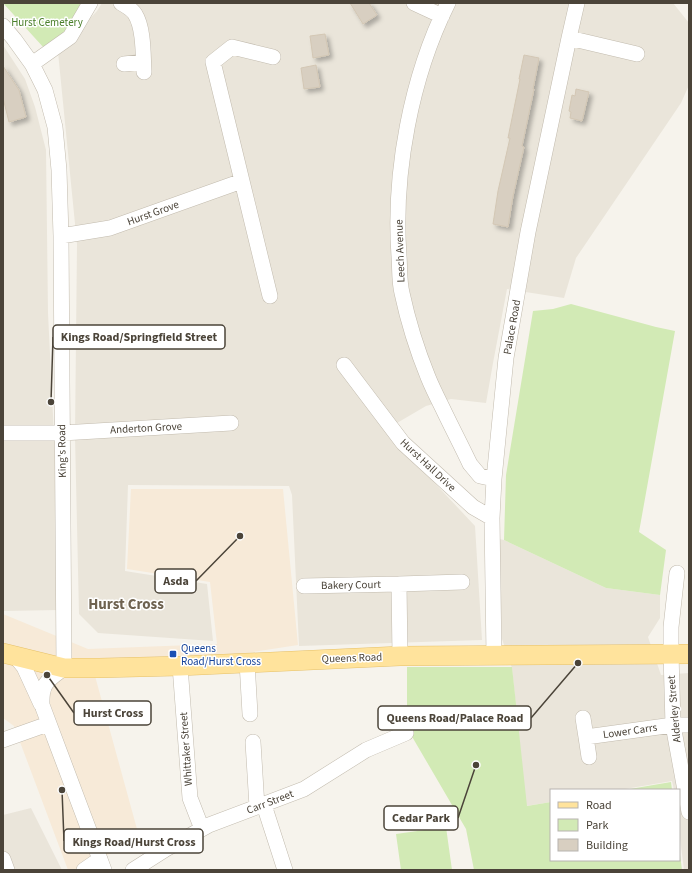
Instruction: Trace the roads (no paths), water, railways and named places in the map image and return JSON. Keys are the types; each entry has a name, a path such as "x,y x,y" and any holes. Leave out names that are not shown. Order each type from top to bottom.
{"main road":[{"name":"Queens Road","path":"10,655 64,668 106,668 400,656 680,654"}],"street":[{"path":"32,64 70,37 90,3"},
{"path":"121,3 135,13 139,21 144,67 124,64"},
{"path":"414,3 445,10"},
{"name":"Palace Road","path":"494,656 492,518 494,479 506,358 528,232 577,3"},
{"name":"Leech Avenue","path":"445,10 428,48 417,85 406,132 399,191 398,237 401,291 412,333 428,377 470,464 480,476 494,479"},
{"name":"King's Road","path":"3,26 14,38 32,64 45,90 55,127 59,170 61,236 64,668"},
{"path":"569,38 637,54"},
{"path":"270,296 213,62 232,46 272,57"},
{"name":"Hurst Grove","path":"61,236 110,228 242,181"},
{"name":"Hurst Hall Drive","path":"344,365 403,443 473,507 492,518"},
{"name":"Anderton Grove","path":"3,433 62,433 231,423"},
{"name":"Alderley Street","path":"677,574 671,627 680,654 673,725 689,812"},
{"name":"Bakery Court","path":"304,586 462,582"},
{"path":"399,584 400,656"},
{"path":"10,655 24,668 42,705 102,865 84,870"},
{"path":"247,662 250,714"},
{"name":"Whittaker Street","path":"180,666 190,798 202,829"},
{"path":"42,705 42,695 48,679 64,668"},
{"path":"583,718 589,757"},
{"path":"3,740 48,724"},
{"name":"Lower Carrs","path":"586,737 673,725 689,725"},
{"name":"Carr Street","path":"133,870 202,829 304,789 366,750 406,733"},
{"path":"253,742 260,806 285,870"},
{"path":"3,860 7,870"}],"place":[{"name":"Kings Road/Springfield Street","path":"51,402"},
{"name":"Asda","path":"240,536"},
{"name":"Queens Road/Hurst Cross","path":"173,654"},
{"name":"Queens Road/Palace Road","path":"578,663"},
{"name":"Hurst Cross","path":"47,675"},
{"name":"Cedar Park","path":"476,765"},
{"name":"Kings Road/Hurst Cross","path":"62,790"}],"district":[{"name":"Hurst Cross","path":"126,604"}],"park label":[{"name":"Hurst Cemetery","path":"47,22"}]}
